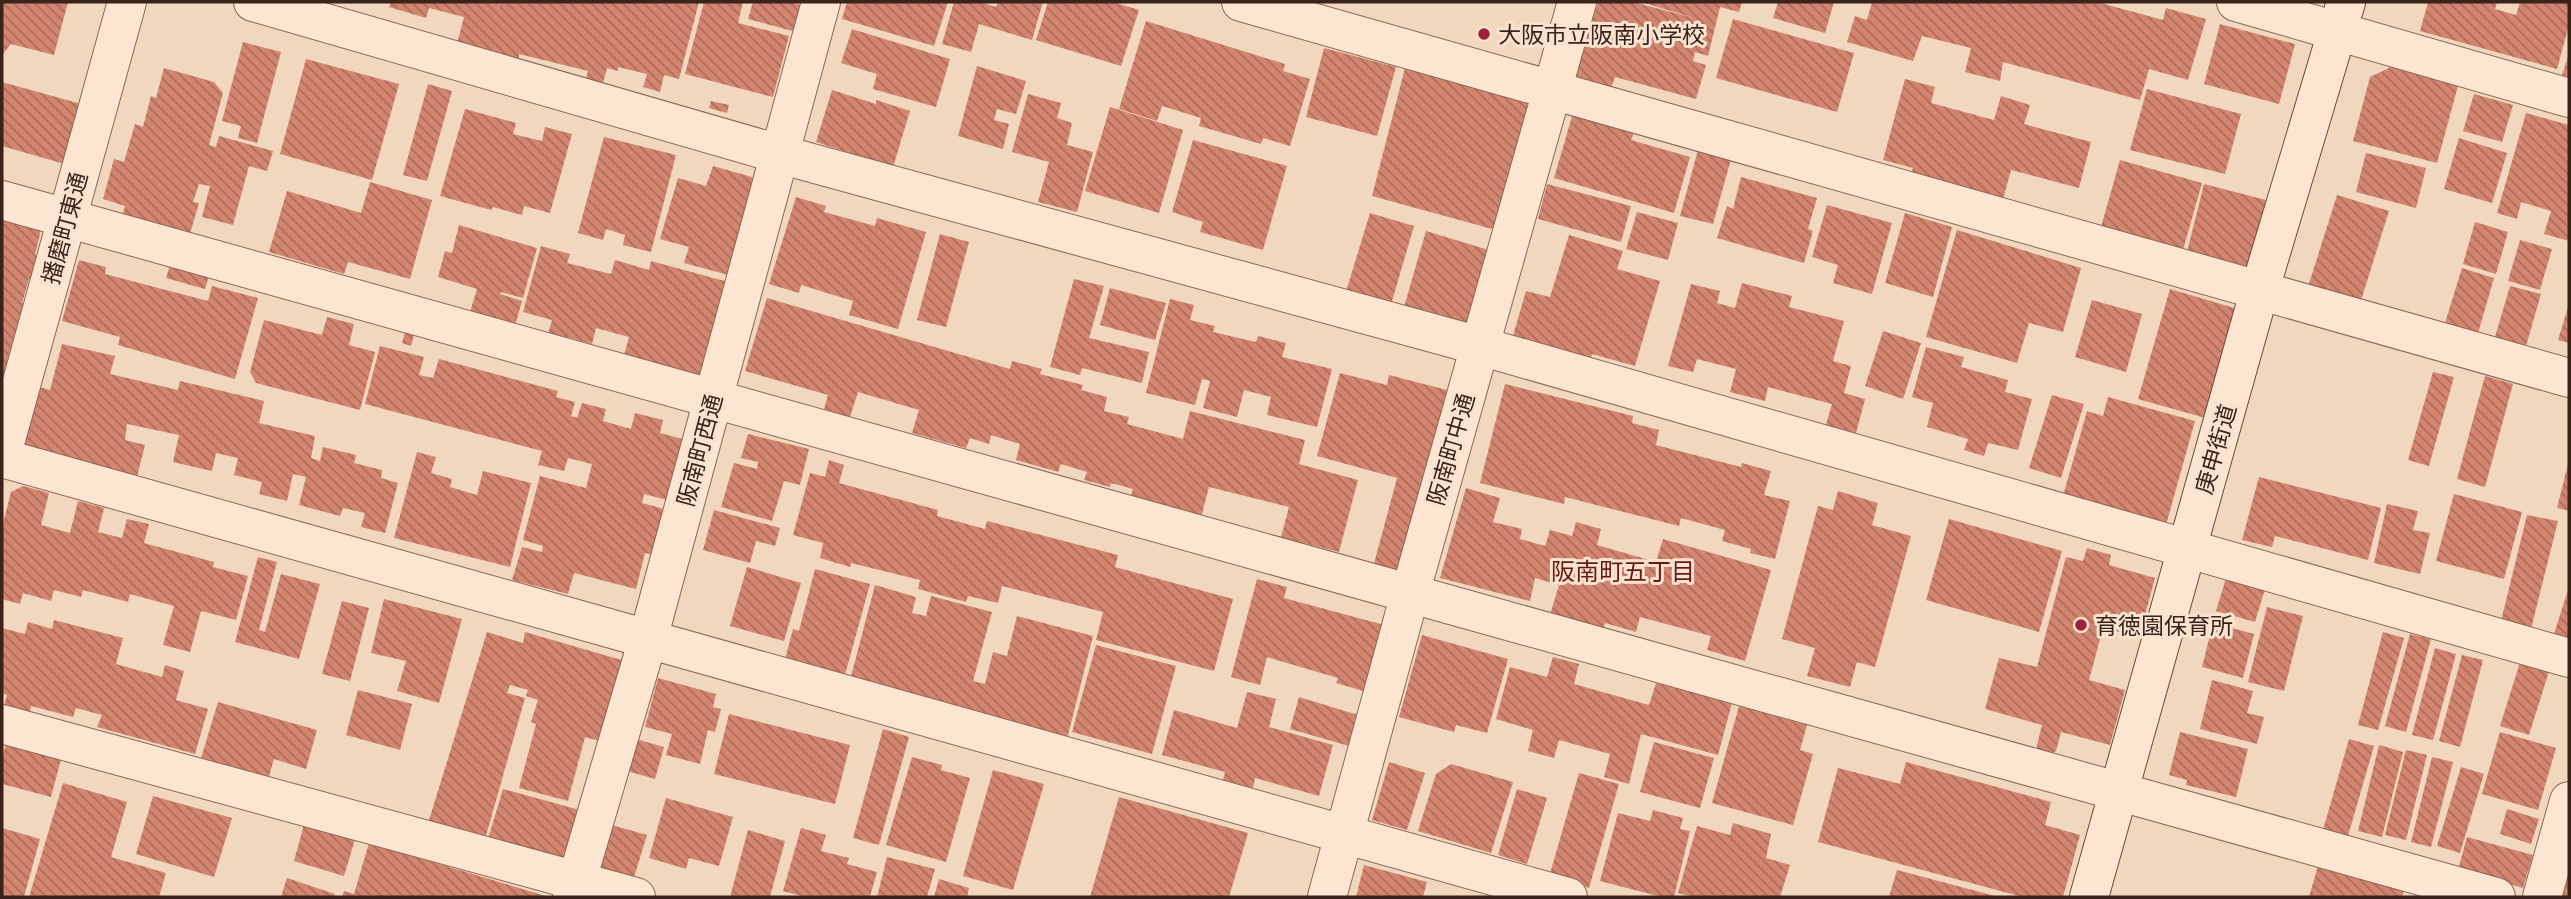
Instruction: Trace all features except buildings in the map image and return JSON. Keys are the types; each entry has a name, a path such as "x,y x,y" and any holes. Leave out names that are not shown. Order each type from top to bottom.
{"street":[{"name":"播磨町東通","path":"2,456 127,2"},
{"path":"253,2 779,154 1479,346 2569,658"},
{"name":"阪南町西通","path":"575,889 648,639 821,2"},
{"path":"1241,2 2569,377"},
{"name":"阪南町中通","path":"1327,897 1577,2"},
{"path":"2236,2 2341,16 2569,98"},
{"name":"庚申街道","path":"2089,897 2260,289 2341,16"},
{"path":"2,200 2496,897"},
{"path":"2,456 1568,897"},
{"path":"2,724 575,889 636,897"},
{"path":"2542,897 2569,801"}],"place":[{"name":"大阪市立阪南小学校","path":"1484,34"},
{"name":"育徳園保育所","path":"2081,625"}],"district":[{"name":"阪南町五丁目","path":"1623,571"}]}
